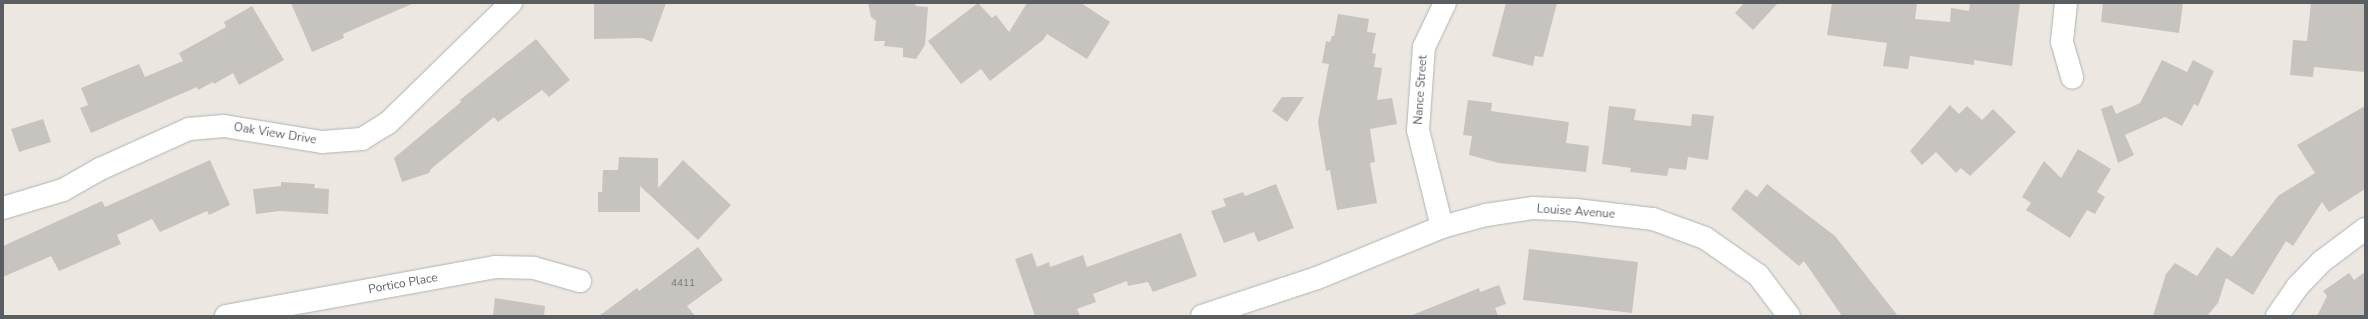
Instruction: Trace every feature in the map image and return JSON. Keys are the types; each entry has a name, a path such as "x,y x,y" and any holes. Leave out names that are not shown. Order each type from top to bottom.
{"street":[{"name":"Oak View Drive","path":"3,208 63,190 100,169 189,129 224,126 322,142 362,139 388,123 511,3"},
{"name":"Nance Street","path":"1442,226 1418,130 1424,47 1444,3"},
{"path":"2066,3 2062,42 2072,78"},
{"name":"Louise Avenue","path":"1202,316 1317,278 1442,226 1486,215 1533,208 1576,210 1653,219 1705,238 1758,275 1790,316"},
{"path":"2277,316 2296,287 2321,262 2365,229"},
{"name":"Portico Place","path":"226,316 495,267 534,268 580,281"}],"building":[{"path":"291,3 414,3 343,34 344,38 312,52"},
{"path":"594,3 666,3 652,42 642,38 594,39"},
{"path":"868,3 914,3 916,6 928,7 925,45 916,59 903,57 903,48 884,46 885,41 874,41 876,21 871,17"},
{"path":"978,3 992,18 996,15 1009,32 1027,3 1081,3 1110,22 1087,59 1047,34 1043,40 990,81 981,69 961,84 928,41"},
{"path":"1506,3 1557,3 1543,57 1535,56 1533,66 1492,56"},
{"path":"1744,3 1778,3 1753,30 1735,13"},
{"path":"1832,3 1917,3 1915,19 1950,22 1951,8 1969,11 1970,3 2020,3 2012,66 1974,60 1974,65 1910,56 1908,69 1883,66 1887,43 1827,35"},
{"path":"2103,3 2183,3 2179,33 2101,22"},
{"path":"2311,3 2365,3 2365,72 2314,67 2313,77 2290,75 2293,40 2307,41"},
{"path":"252,6 284,60 239,85 233,73 214,84 213,82 198,90 197,87 91,133 80,108 88,105 81,88 139,64 145,77 183,61 179,53 226,27 224,22"},
{"path":"1338,14 1369,19 1367,32 1376,33 1372,53 1376,54 1374,67 1382,68 1377,100 1392,98 1397,124 1370,129 1375,162 1370,163 1377,203 1337,210 1330,170 1326,171 1318,122 1329,64 1322,63 1326,41 1330,42 1332,36 1334,36"},
{"path":"536,39 570,80 549,97 542,90 498,122 494,117 431,169 429,173 402,182 394,158 461,102 460,100"},
{"path":"2162,60 2187,72 2193,60 2214,71 2198,106 2194,104 2182,126 2165,117 2125,135 2134,155 2118,163 2101,109 2112,105 2116,114 2140,103"},
{"path":"1282,97 1304,97 1287,122 1272,111"},
{"path":"1468,100 1492,103 1491,111 1569,122 1566,143 1589,146 1586,172 1499,163 1469,155 1472,136 1463,135"},
{"path":"1950,105 1959,114 1967,106 1982,120 1993,109 2016,132 1970,176 1961,168 1956,173 1936,152 1922,165 1910,151"},
{"path":"1609,106 1636,109 1634,120 1691,126 1692,114 1714,116 1708,160 1688,157 1686,170 1669,168 1667,176 1630,172 1631,168 1602,164"},
{"path":"2365,106 2365,189 2329,212 2322,202 2293,246 2286,241 2253,295 2226,278 2218,303 2207,316 2153,316 2166,274 2175,263 2197,276 2217,247 2232,257 2278,196 2315,173 2297,145"},
{"path":"43,119 51,142 19,152 11,129"},
{"path":"2078,149 2111,169 2097,192 2105,197 2095,214 2087,210 2070,238 2026,210 2031,203 2022,197 2044,161 2061,178"},
{"path":"619,157 658,158 658,188 683,160 731,205 698,240 640,186 640,212 598,212 598,192 602,192 603,170 618,170"},
{"path":"210,160 230,205 209,215 207,211 160,232 152,219 117,235 121,244 59,271 51,256 3,277 3,246 102,201 105,207"},
{"path":"281,182 315,184 314,188 329,189 328,214 280,211 256,214 253,189 281,186"},
{"path":"1276,184 1294,228 1258,242 1254,232 1224,243 1211,211 1226,206 1223,199 1243,192 1245,196"},
{"path":"1767,184 1835,236 1898,316 1842,316 1804,261 1799,266 1731,209 1746,189 1757,197"},
{"path":"1181,233 1197,276 1153,292 1148,282 1128,286 1127,281 1093,294 1096,302 1077,309 1080,316 1035,316 1015,259 1032,253 1037,267 1049,262 1050,267 1083,255 1087,267"},
{"path":"698,247 723,280 687,306 695,316 599,316 637,288 639,291"},
{"path":"1529,249 1638,262 1632,313 1523,300"},
{"path":"2365,272 2365,316 2317,316 2327,296 2323,291 2349,273 2354,280"},
{"path":"1499,285 1506,304 1495,308 1498,316 1410,316 1479,288 1480,292"},
{"path":"495,298 545,306 544,316 493,316"}]}
